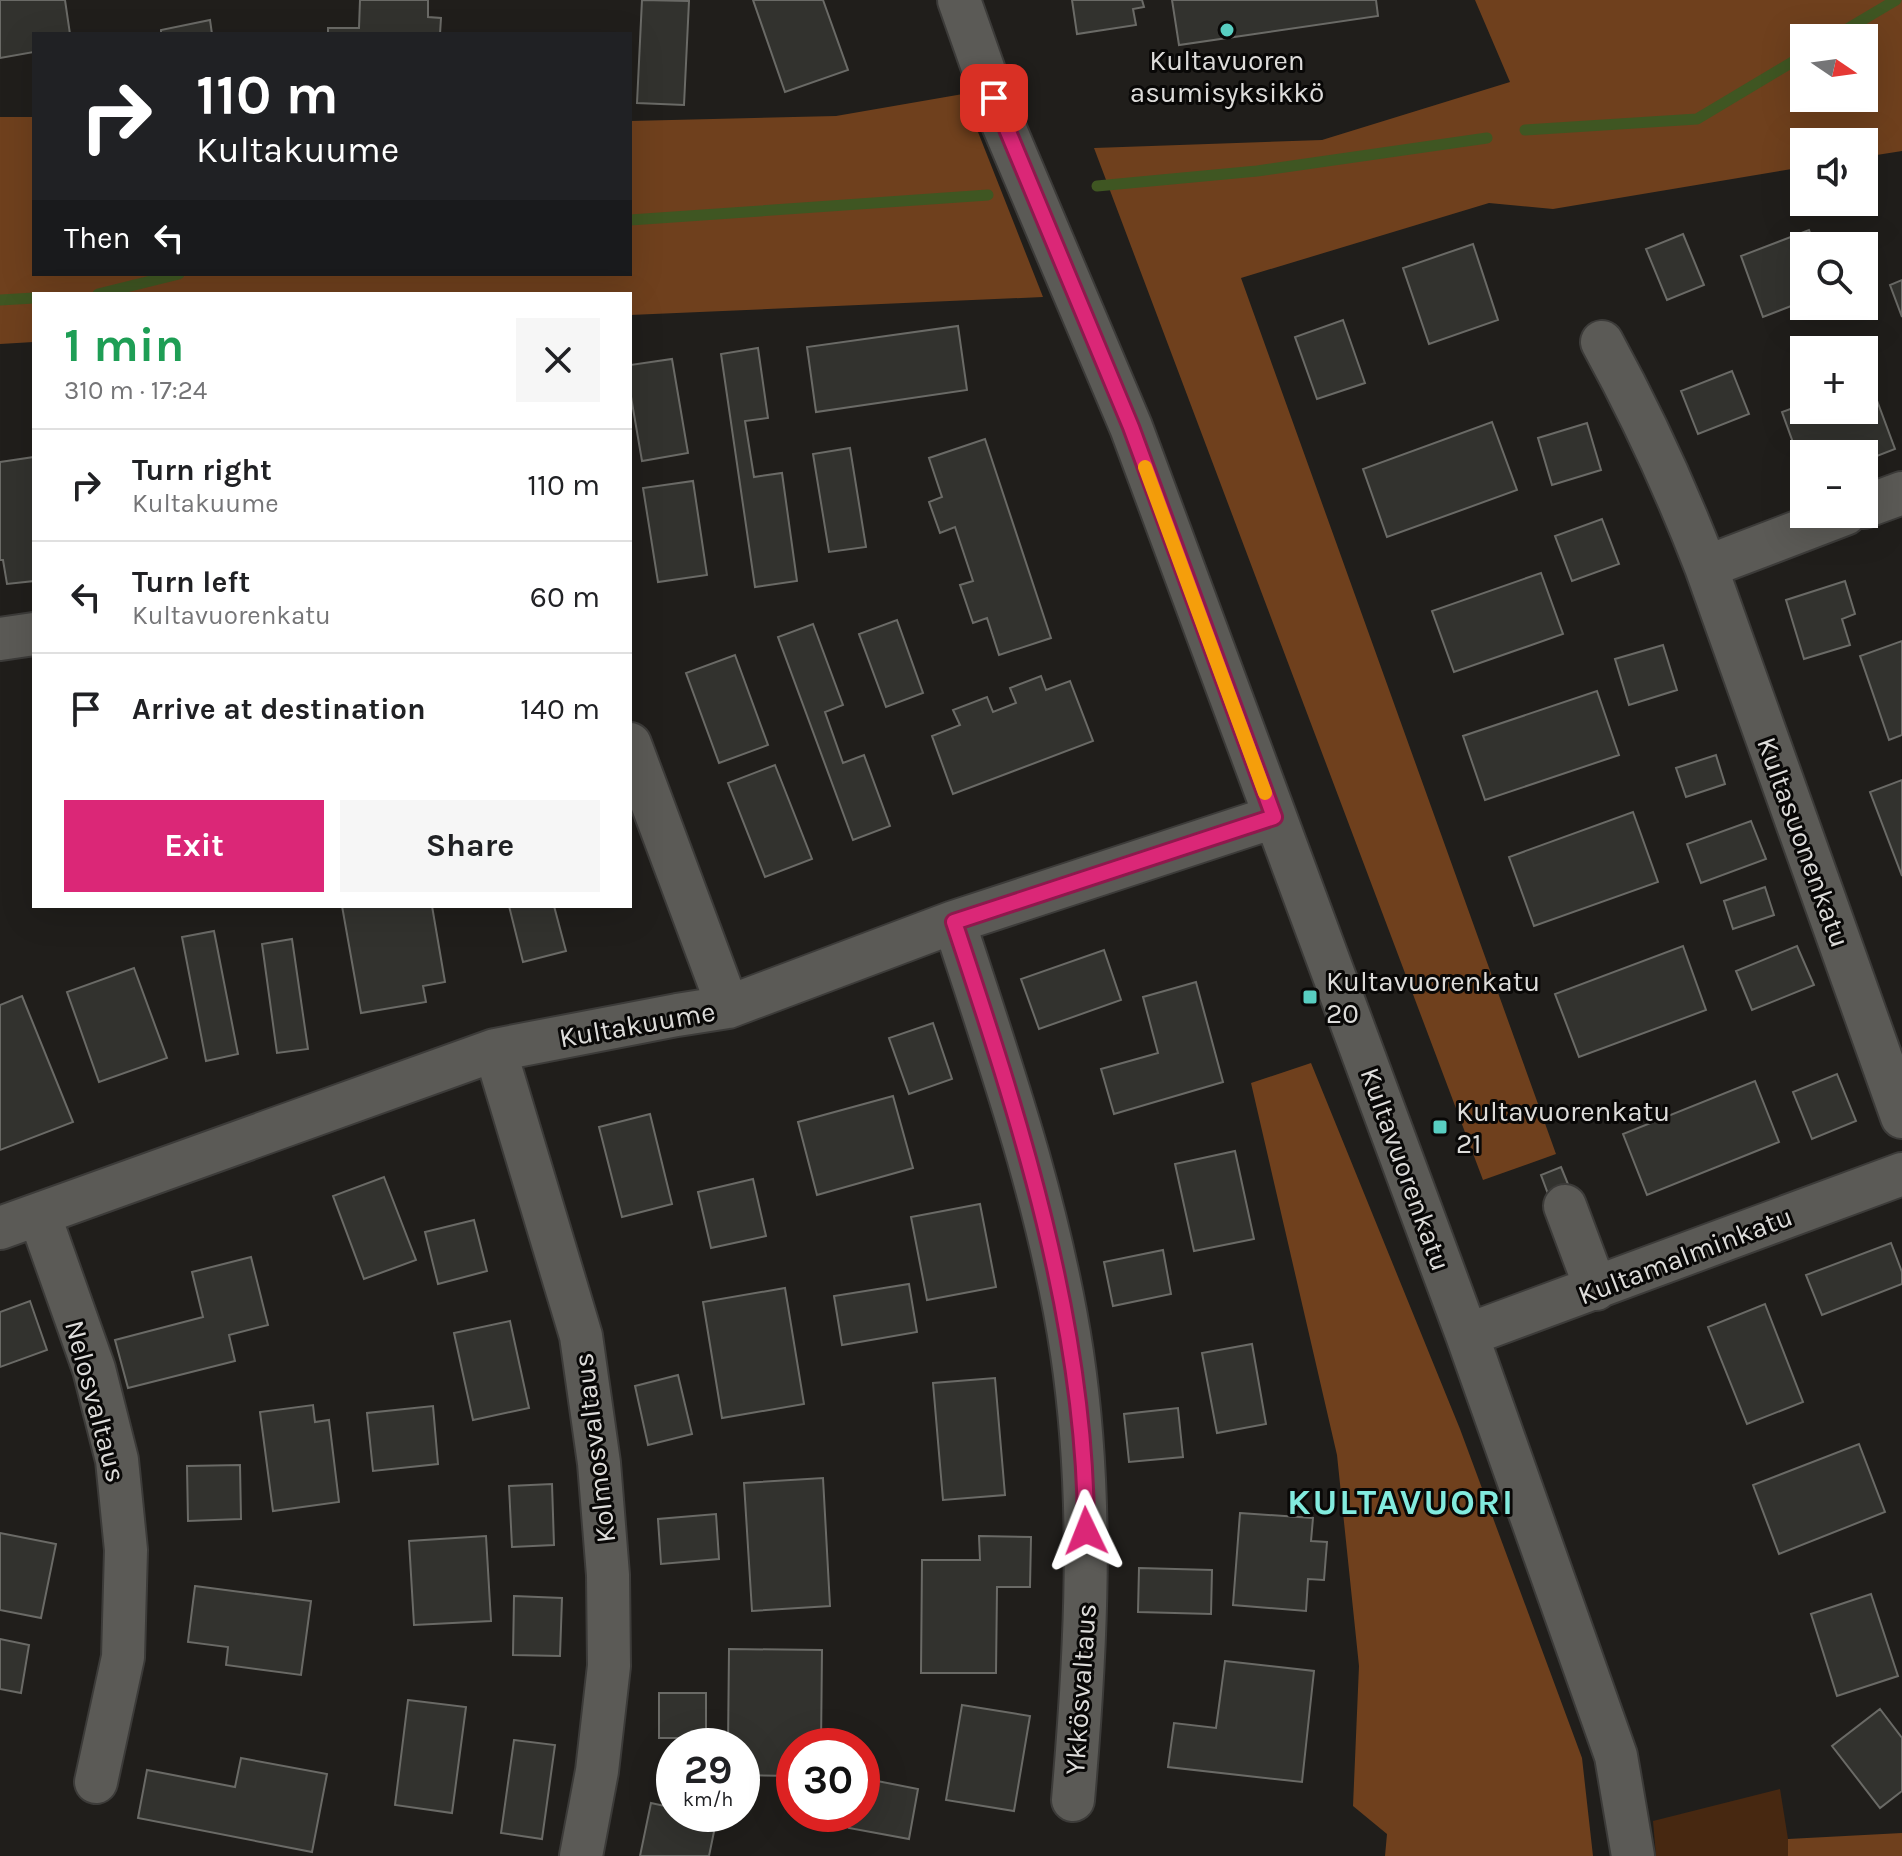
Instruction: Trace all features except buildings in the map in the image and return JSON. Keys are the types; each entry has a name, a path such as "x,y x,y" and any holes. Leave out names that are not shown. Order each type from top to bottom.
{"street":[{"name":"Kultavuorenkatu","path":"959,0 1002,122 1131,427 1467,1335 1616,1756 1633,1856"},
{"name":"Kultasuonenkatu","path":"1602,342 1649,433 1706,567 1902,1117"},
{"path":"1878,502 1902,493"},
{"path":"1706,567 1808,528"},
{"path":"0,639 32,634"},
{"path":"632,749 728,1007"},
{"name":"Kultakuume","path":"0,1228 495,1050 728,1007 954,922 1274,817"},
{"name":"Ykkösvaltaus","path":"954,922 1009,1090 1049,1243 1072,1355 1086,1503 1084,1672 1073,1800"},
{"name":"Kolmosvaltaus","path":"495,1050 581,1336 599,1463 608,1575 609,1666 597,1771 581,1856"},
{"name":"Kultamalminkatu","path":"1467,1335 1902,1174"},
{"path":"1565,1206 1596,1289"},
{"name":"Nelosvaltaus","path":"39,1214 94,1369 117,1460 126,1550 123,1657 96,1782"}],"shaded area":[{"path":"1475,0 1902,0 1902,151 1878,155 1878,128 1790,128 1790,169 1553,209 1489,203 1241,278 1556,1154 1483,1180 1094,148 1322,140 1510,82"},
{"path":"963,94 1043,297 632,315 632,292 32,292 32,342 0,344 0,117 32,117 32,276 632,276 632,121 836,116"},
{"path":"1311,1063 1460,1429 1582,1758 1593,1856 1385,1856 1387,1834 1353,1806 1359,1666 1337,1455 1251,1083"},
{"path":"1780,1789 1788,1856 1656,1856 1653,1821"},
{"path":"1902,1833 1902,1856 1788,1856 1788,1839"}],"waterway":[{"path":"1856,24 1896,0"},
{"path":"1525,130 1697,119 1790,63"},
{"path":"1097,186 1257,171 1487,138"},
{"path":"632,220 988,195"},
{"path":"106,292 171,276"},
{"path":"0,300 32,298"}],"slow traffic":[{"path":"1145,467 1265,793"}],"place":[{"name":"Kultavuoren asumisyksikkö","path":"1227,30"},
{"name":"Kultavuorenkatu 20","path":"1310,997"},
{"name":"Kultavuorenkatu 21","path":"1440,1127"}],"district":[{"name":"KULTAVUORI","path":"1401,1501"}],"route":[{"path":"994,98 1131,427 1274,817 954,922 1009,1090 1060,1289 1072,1355 1086,1531"}]}
